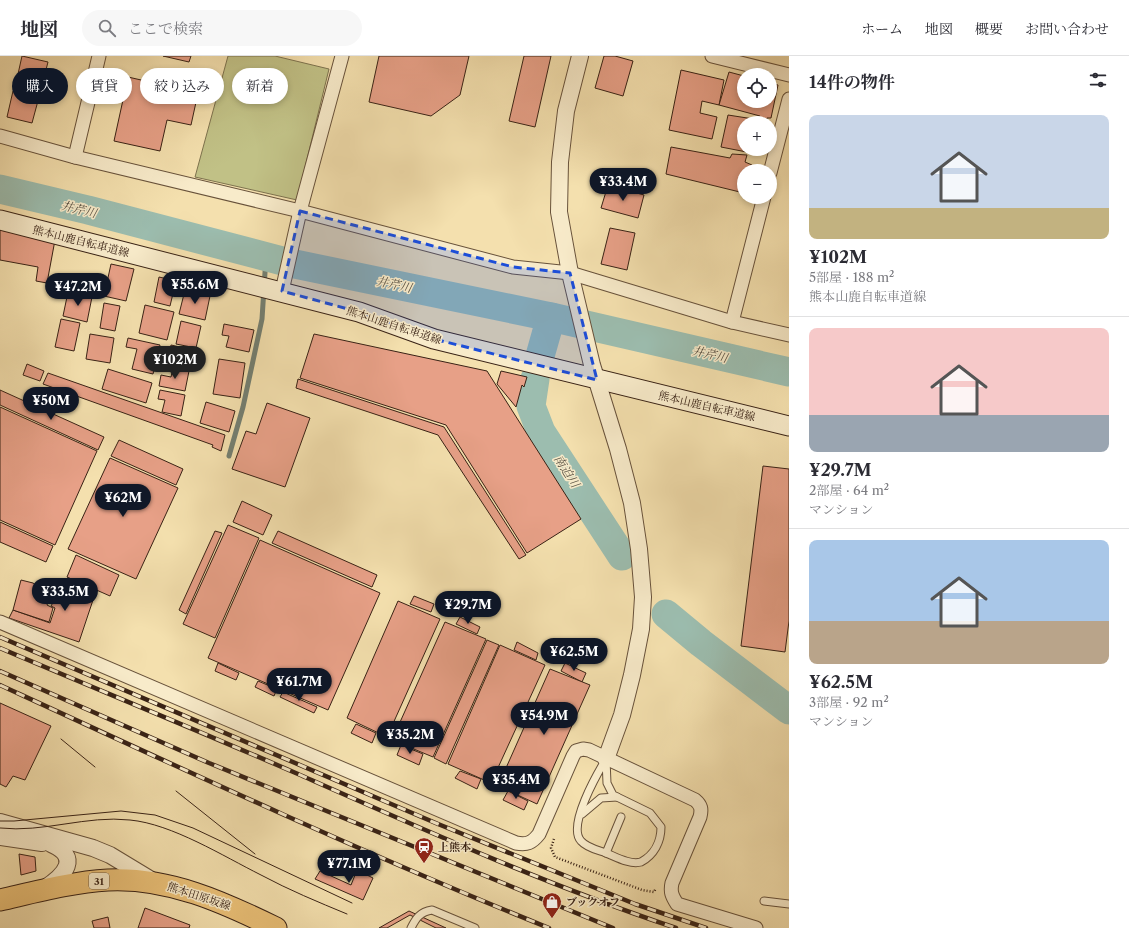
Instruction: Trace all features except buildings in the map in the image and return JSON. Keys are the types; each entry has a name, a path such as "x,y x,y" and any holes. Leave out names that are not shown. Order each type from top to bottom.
{"main road":[{"name":"熊本山鹿自転車道線","path":"0,220 359,312 434,339 595,372 789,426"},
{"name":"熊本田原坂線","path":"0,900 108,880 158,884 194,893 232,907 276,928"}],"street":[{"path":"75,157 99,56"},
{"path":"279,291 342,56"},
{"path":"580,56 566,112 560,162 559,212 572,278 595,372 618,448 632,503 639,549 642,597 640,629 632,675 622,715 606,759"},
{"path":"712,56 789,75"},
{"path":"772,164 789,99"},
{"path":"0,136 75,157 300,211 513,267 572,278 732,322 789,334"},
{"path":"732,322 762,204"},
{"path":"0,622 516,843 524,844 533,842 539,834 576,750 589,750 695,800 700,804 702,810 700,817 672,883 670,891 672,898 678,904 756,928"},
{"path":"0,822 94,848 110,855 158,884"},
{"path":"0,837 94,848"},
{"path":"40,892 57,880 66,869 67,856 58,848 50,844"},
{"path":"232,907 248,928"}],"lane":[{"path":"606,759 607,783 613,795 650,812 661,827 661,834 653,852 641,862 631,862 585,845 580,840 576,830 579,817 596,775 606,759"},
{"path":"579,817 600,798 618,797"},
{"path":"606,853 621,817"},
{"path":"764,901 789,904"},
{"path":"411,928 418,916 425,911 432,910 475,928"}],"highlighted area":[{"path":"300,211 513,267 570,273 597,380 434,339 359,312 282,291"}],"green space":[{"path":"228,56 275,56 329,69 297,200 195,177 215,104 224,104 224,71"}],"waterway":[{"name":"井芹川","path":"0,189 88,210 290,263 551,317 789,372"},
{"path":"229,456 243,407 262,319 266,257"},
{"name":"南迫川","path":"540,356 551,317"},
{"name":"南迫川","path":"535,379 531,406 541,432 622,556"},
{"name":"南迫川","path":"666,614 701,643 789,710"}],"tram line":[{"path":"61,739 95,767"},
{"path":"176,791 255,854"},
{"path":"0,821 121,811 155,815 193,828 352,903"},
{"path":"0,828 32,828 114,819 146,823 180,834 282,886 347,914"}],"railway":[{"path":"0,637 438,824 635,904 706,928"},
{"path":"0,648 261,758 485,856 580,894 676,928"},
{"path":"0,671 209,763 613,928"},
{"path":"0,685 342,840 549,928"}],"place":[{"name":"上熊本","path":"424,864"},
{"name":"ブックオフ","path":"552,919"}]}
